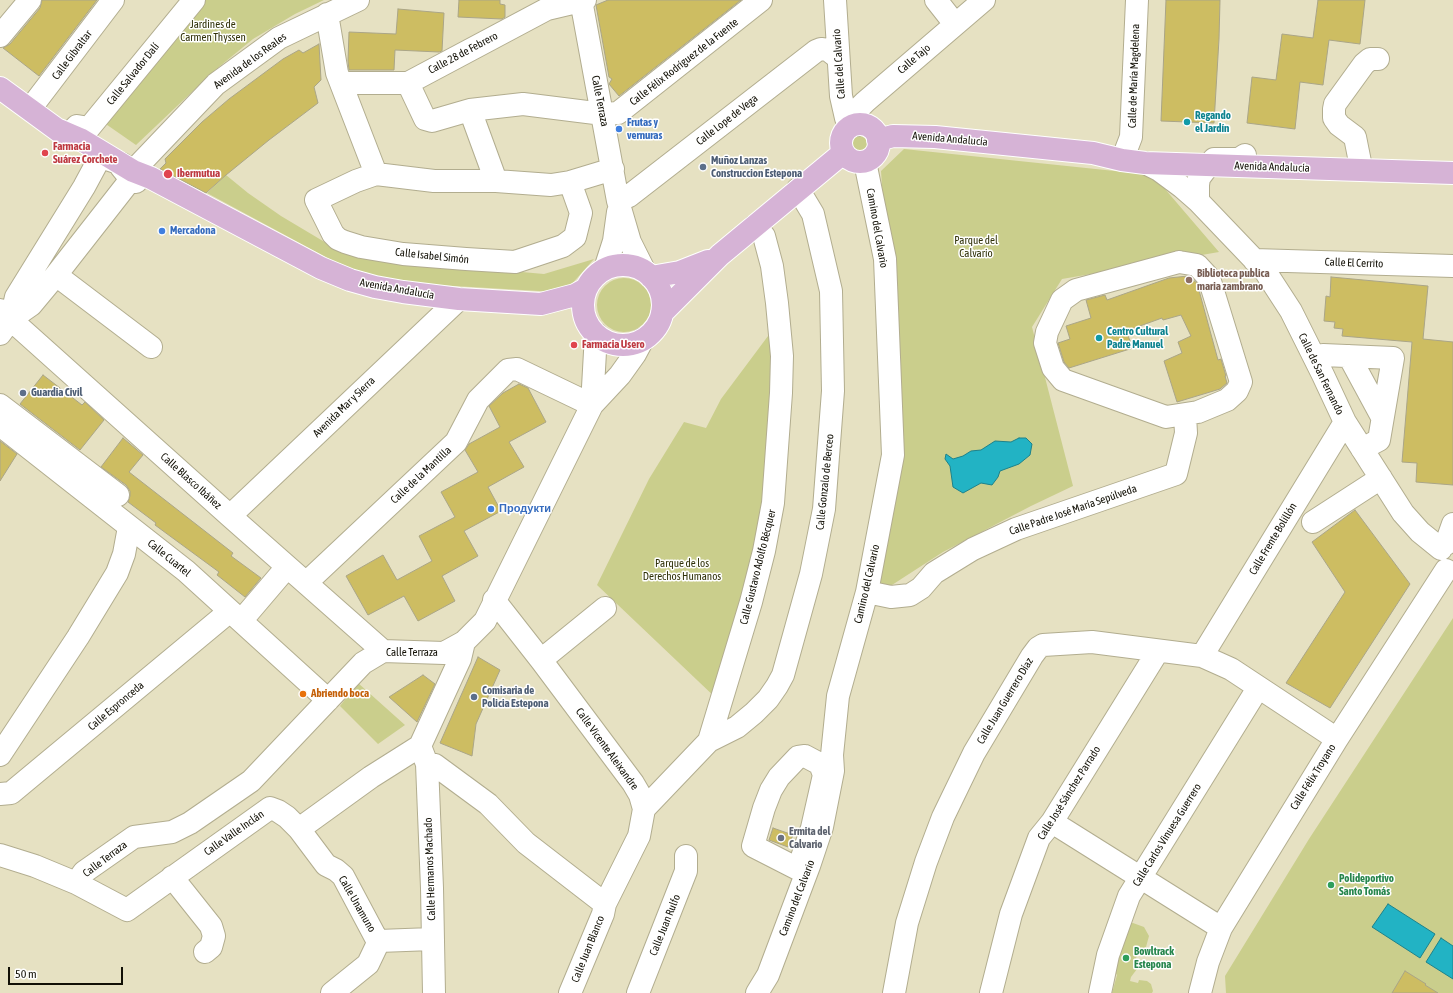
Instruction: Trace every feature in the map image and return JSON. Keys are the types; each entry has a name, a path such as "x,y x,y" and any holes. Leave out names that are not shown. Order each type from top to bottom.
{"main road":[{"name":"Avenida Andalucía","path":"0,88 65,134 119,168 151,178 321,268 350,280 374,287 396,291 460,299 541,304 574,295 586,289"},
{"path":"862,124 871,128 877,135 878,140 879,145 874,156 865,162 858,163 852,161 843,153 841,141 843,135 854,125 862,124"},
{"name":"Avenida Andalucía","path":"878,140 894,136 935,137 1093,153 1122,160 1145,163 1453,173"},
{"name":"Avenida Andalucía","path":"1093,153 1126,150 1162,150 1360,162 1453,164"},
{"path":"662,313 720,255 843,153"},
{"path":"648,274 680,272 720,255"},
{"path":"615,266 634,266 648,274 658,287 662,298 662,313 658,323 652,332 643,339 631,344 619,344 606,341 592,329 584,312 583,300 586,289 591,281 598,273 615,266"},
{"name":"Avenida Andalucía","path":"541,304 592,329"}],"street":[{"path":"0,36 30,0"},
{"name":"Calle Gibraltar","path":"30,109 113,0"},
{"name":"Calle Salvador Dalí","path":"65,134 76,126 89,128 194,0"},
{"name":"Avenida de los Reales","path":"4,321 16,297 119,168 216,84 279,38 358,0"},
{"name":"Calle Terraza","path":"582,0 618,201 630,242 648,274"},
{"name":"Calle 28 de Febrero","path":"341,83 408,83 547,9 582,0"},
{"name":"Calle Félix Rodríguez de la Fuente","path":"408,83 425,119 432,121 470,110 523,104 603,114 618,113 761,0"},
{"name":"Calle del Calvario","path":"835,0 837,57 843,110 846,118 854,125"},
{"path":"936,0 951,19 953,25"},
{"name":"Calle Tajo","path":"854,125 856,114 865,102 984,0"},
{"name":"Calle de María Magdelena","path":"1126,150 1131,137 1136,0"},
{"path":"327,14 337,73 376,174"},
{"name":"Calle Lope de Vega","path":"618,201 628,196 816,51 821,49 828,50 837,57"},
{"path":"1360,162 1355,137 1339,125 1334,118 1334,108 1335,104 1364,64 1370,59 1378,59"},
{"path":"470,110 496,181"},
{"path":"1198,201 1198,185 1200,178 1214,159 1239,159 1245,155"},
{"name":"Camino del Calvario","path":"757,993 768,975 822,827 833,771 832,755 838,696 867,592 893,455 885,259 865,162"},
{"name":"Calle de San Fernando","path":"1145,163 1170,177 1198,201 1260,265 1291,312 1316,360 1345,422 1403,512 1420,532 1447,545"},
{"name":"Avenida de los Reales","path":"4,321 30,305 112,205 119,168"},
{"name":"Calle Isabel Simón","path":"570,182 581,213 575,237 563,246 515,262 403,254 361,247 338,239 333,234 316,200 356,181 376,174 434,180 496,181 551,185 570,182 613,169"},
{"name":"Calle Gonzalo de Berceo","path":"709,741 737,727 768,699 777,686 782,675 811,574 824,509 833,391 831,291 813,214 798,189"},
{"name":"Calle Terraza","path":"606,269 614,241 618,214 618,201"},
{"name":"Calle Gustavo Adolfo Bécquer","path":"644,809 709,741 751,602 764,551 773,503 781,393 782,356 772,266 764,236 755,226"},
{"path":"1179,262 1197,265 1209,278 1241,382 1237,391 1227,400 1198,412 1185,415 1166,417 1063,380 1053,368 1045,343 1047,332 1062,300 1076,290 1179,262"},
{"name":"Calle El Cerrito","path":"1260,265 1453,266"},
{"name":"Calle El Cerrito","path":"1260,265 1453,280"},
{"path":"56,275 151,347"},
{"name":"Avenida Mar y Sierra","path":"230,516 460,299"},
{"name":"Calle Blasco Ibáñez","path":"4,321 384,651"},
{"name":"Calle Terraza","path":"592,329 592,405"},
{"name":"Calle Terraza","path":"76,882 84,872 134,837 172,832 190,823 251,781 363,663 384,651 444,653 464,642 485,621 494,600 592,405 620,375 635,354 643,339"},
{"path":"1316,360 1323,355 1392,358 1379,440 1362,449"},
{"path":"1349,356 1382,417"},
{"name":"Calle de la Mantilla","path":"306,583 456,442 478,400 508,370 517,369 592,405"},
{"path":"0,405 118,495"},
{"name":"Calle Padre José María Sepúlveda","path":"867,592 891,597 910,596 921,588 934,573 973,549 1016,529 1176,474 1186,433 1185,415"},
{"name":"Calle Frente Bolillón","path":"1202,656 1345,422"},
{"name":"Calle Cuartel","path":"0,426 186,571 328,700"},
{"path":"1313,522 1381,478"},
{"path":"1451,572 1441,566 1439,554 1447,545 1453,524"},
{"path":"0,755 78,637 117,573 124,554 129,526"},
{"name":"Calle Espronceda","path":"0,794 12,793 235,616 287,567"},
{"name":"Calle Félix Troyano","path":"1200,993 1208,962 1221,928 1337,739 1451,572"},
{"name":"Calle Vicente Aleixandre","path":"494,600 633,783 640,795 644,809"},
{"path":"541,660 605,608"},
{"path":"299,829 371,777 423,755 460,659 464,642"},
{"name":"Calle Juan Guerrero Díaz","path":"894,993 907,923 926,862 943,817 974,753 1038,648 1043,645 1092,642 1202,656 1231,669 1337,739"},
{"name":"Calle José Sánchez Parrado","path":"991,993 1011,914 1039,838 1052,822 1158,651"},
{"name":"Calle Carlos Vinuesa Guerrero","path":"1100,993 1108,955 1129,896 1258,688"},
{"path":"781,765 791,755 805,750 832,755"},
{"path":"423,755 488,804 526,843 605,904 639,836 644,809"},
{"name":"Calle Hermanos Machado","path":"423,755 434,993"},
{"path":"805,756 820,764 824,775 812,828 798,869 753,846 771,790 779,777 798,757 805,756"},
{"name":"Calle Valle Inclán","path":"76,882 127,910 270,808 278,811 299,829"},
{"path":"1052,822 1221,928"},
{"name":"Calle Unamuno","path":"299,829 326,865 336,870 343,876 376,938 380,941 432,939"},
{"path":"0,855 35,866 76,882"},
{"name":"Calle Juan Rulfo","path":"638,993 686,871 686,856"},
{"path":"172,877 211,926 214,936 210,947 205,952"},
{"name":"Calle Juan Blanco","path":"570,993 605,904"},
{"path":"332,993 368,964 380,941"}],"green space":[{"name":"Jardines de Carmen Thyssen","path":"199,0 324,0 295,14 253,39 214,71 136,145 100,120"},
{"path":"856,136 862,136 867,141 865,150 862,152 856,152 851,147 851,141"},
{"name":"Parque del Calvario","path":"904,149 1153,175 1219,252 1062,279 1032,327 1073,486 943,552 878,594 900,448 881,171"},
{"path":"226,175 248,193 281,216 343,253 367,258 544,274 594,259 570,286 556,292 403,283 362,273 335,262 207,193"},
{"path":"619,278 629,278 639,282 647,290 651,300 651,310 647,320 639,328 629,332 619,332 609,328 601,320 597,310 597,300 601,290 609,282"},
{"name":"Parque de los Derechos Humanos","path":"771,332 771,461 758,562 718,700 597,585 649,479 684,422 706,428 721,399"},
{"path":"1453,618 1453,993 1226,993 1225,976 1309,839"},
{"path":"358,683 405,725 378,744 340,706"},
{"name":"Bowltrack Estepona","path":"1133,923 1144,927 1149,936 1146,947 1138,950 1139,953 1136,958 1138,965 1137,969 1130,981 1138,983 1139,980 1147,981 1151,984 1153,991 1152,993 1112,993 1117,975 1114,971 1120,956 1120,947 1127,924"}],"water":[{"path":"1019,438 1026,438 1032,444 1030,455 1019,464 1000,471 998,477 992,485 981,483 963,493 953,487 950,466 945,459 946,454 953,459 963,456 971,451 981,450 995,441 1011,442"},
{"path":"1388,904 1435,934 1420,958 1372,927"},
{"path":"1441,938 1453,946 1453,979 1426,962"}],"building":[{"path":"42,0 97,0 39,76 3,48 10,44 40,8"},
{"path":"459,0 500,0 500,4 505,5 505,17 502,19 458,17"},
{"path":"608,0 741,0 619,96 609,84 612,79 609,77 596,5"},
{"path":"1166,0 1220,0 1214,123 1161,121"},
{"path":"1318,0 1365,0 1360,44 1329,40 1323,85 1300,82 1295,129 1247,123 1252,77 1276,80 1282,34 1313,38"},
{"path":"398,9 444,13 442,51 395,50 394,70 349,70 349,32 396,34"},
{"path":"319,44 321,80 314,87 318,103 269,140 206,193 160,169 166,163 165,159 202,122 229,99 283,59 299,50 303,53"},
{"name":"Centro Cultural Padre Manuel","path":"1188,276 1197,283 1218,360 1221,359 1226,376 1227,383 1220,389 1177,402 1164,361 1182,353 1178,342 1191,336 1181,315 1163,320 1162,318 1126,331 1133,348 1069,368 1064,362 1058,343 1070,339 1066,326 1091,318 1086,300 1105,295 1107,300 1169,278"},
{"path":"1331,277 1428,286 1423,339 1453,342 1453,485 1416,482 1417,463 1402,462 1412,342 1342,336 1343,329 1334,328 1335,322 1324,321 1326,296 1330,297"},
{"path":"43,375 82,405 85,402 104,420 80,450 20,404"},
{"path":"519,384 528,388 546,422 509,442 524,467 488,487 501,511 464,531 478,556 442,576 455,601 418,621 404,596 368,615 346,576 383,555 397,580 432,561 419,536 455,517 441,492 478,472 465,450 469,444 500,427 489,406 503,393"},
{"path":"123,438 143,455 129,472 233,553 231,556 261,578 245,597 217,575 219,572 155,525 156,523 128,502 130,491 126,485 101,467"},
{"path":"0,441 17,454 0,481"},
{"path":"1355,510 1410,584 1330,708 1286,683 1345,592 1312,542"},
{"name":"Comisaria de Policia Estepona","path":"478,657 500,670 476,724 472,756 440,743"},
{"path":"423,675 435,684 417,722 389,697"},
{"name":"Ermita del Calvario","path":"773,828 793,835 788,847 769,840"},
{"path":"1405,971 1426,984 1425,985 1438,993 1392,993"}],"place":[{"name":"Regando el Jardín","path":"1187,122"},
{"name":"Frutas y vernuras","path":"619,129"},
{"name":"Farmacia Suárez Corchete","path":"45,153"},
{"name":"Muñoz Lanzas Construccion Estepona","path":"703,167"},
{"name":"Ibermutua","path":"168,174"},
{"name":"Mercadona","path":"162,231"},
{"name":"Biblioteca publica maria zambrano","path":"1189,280"},
{"name":"Centro Cultural Padre Manuel","path":"1099,338"},
{"name":"Farmacia Usero","path":"574,345"},
{"name":"Guardia Civil","path":"23,393"},
{"name":"Продукти","path":"491,509"},
{"name":"Abriendo boca","path":"303,694"},
{"name":"Comisaria de Policia Estepona","path":"474,697"},
{"name":"Ermita del Calvario","path":"781,838"},
{"name":"Polideportivo Santo Tomás","path":"1331,885"},
{"name":"Bowltrack Estepona","path":"1126,958"}]}
